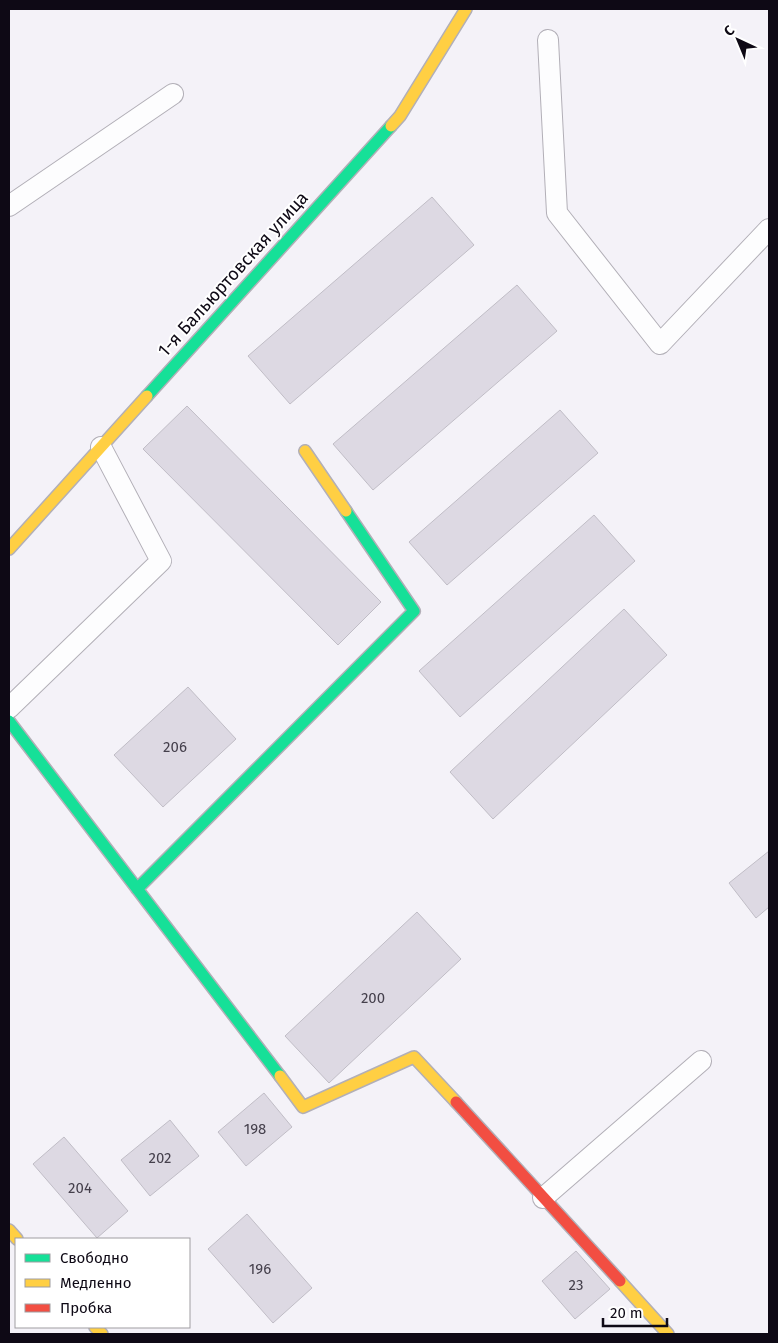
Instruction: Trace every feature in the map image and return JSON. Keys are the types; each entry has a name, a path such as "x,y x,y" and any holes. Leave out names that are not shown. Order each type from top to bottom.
{"street":[{"name":"1-я Бальюртовская улица","path":"9,549 400,116 466,9"},
{"path":"548,40 556,213 660,344 769,228"},
{"path":"9,206 173,94"},
{"path":"9,708 161,561 101,447"},
{"path":"137,889 414,611 304,451"},
{"path":"9,721 303,1107 414,1057 668,1334"},
{"path":"543,1198 701,1061"}],"building":[{"path":"432,197 474,245 290,404 248,356"},
{"path":"517,285 557,331 373,490 333,444"},
{"path":"187,406 381,602 338,645 143,449"},
{"path":"560,410 598,453 447,585 409,542"},
{"path":"594,515 635,561 460,717 419,671"},
{"path":"624,609 667,655 493,819 450,772"},
{"path":"188,687 236,739 163,807 114,755"},
{"path":"769,851 769,907 756,918 729,883"},
{"path":"417,912 461,959 329,1083 285,1036"},
{"path":"264,1093 292,1127 246,1166 218,1132"},
{"path":"170,1120 199,1156 150,1196 121,1160"},
{"path":"64,1137 128,1211 97,1238 33,1164"},
{"path":"247,1214 312,1288 273,1323 208,1249"},
{"path":"576,1251 610,1289 575,1319 542,1281"}],"traffic: fast":[{"path":"147,396 391,126"},
{"path":"137,889 414,611 346,511"},
{"path":"9,721 280,1076"}],"traffic: slow":[{"path":"391,126 400,116 466,9"},
{"path":"9,549 147,396"},
{"path":"305,451 346,511"},
{"path":"280,1076 303,1107 414,1057 456,1102"},
{"path":"9,1230 16,1238"},
{"path":"620,1281 668,1334"},
{"path":"96,1328 102,1334"}],"traffic: jam":[{"path":"456,1102 620,1281"}]}
